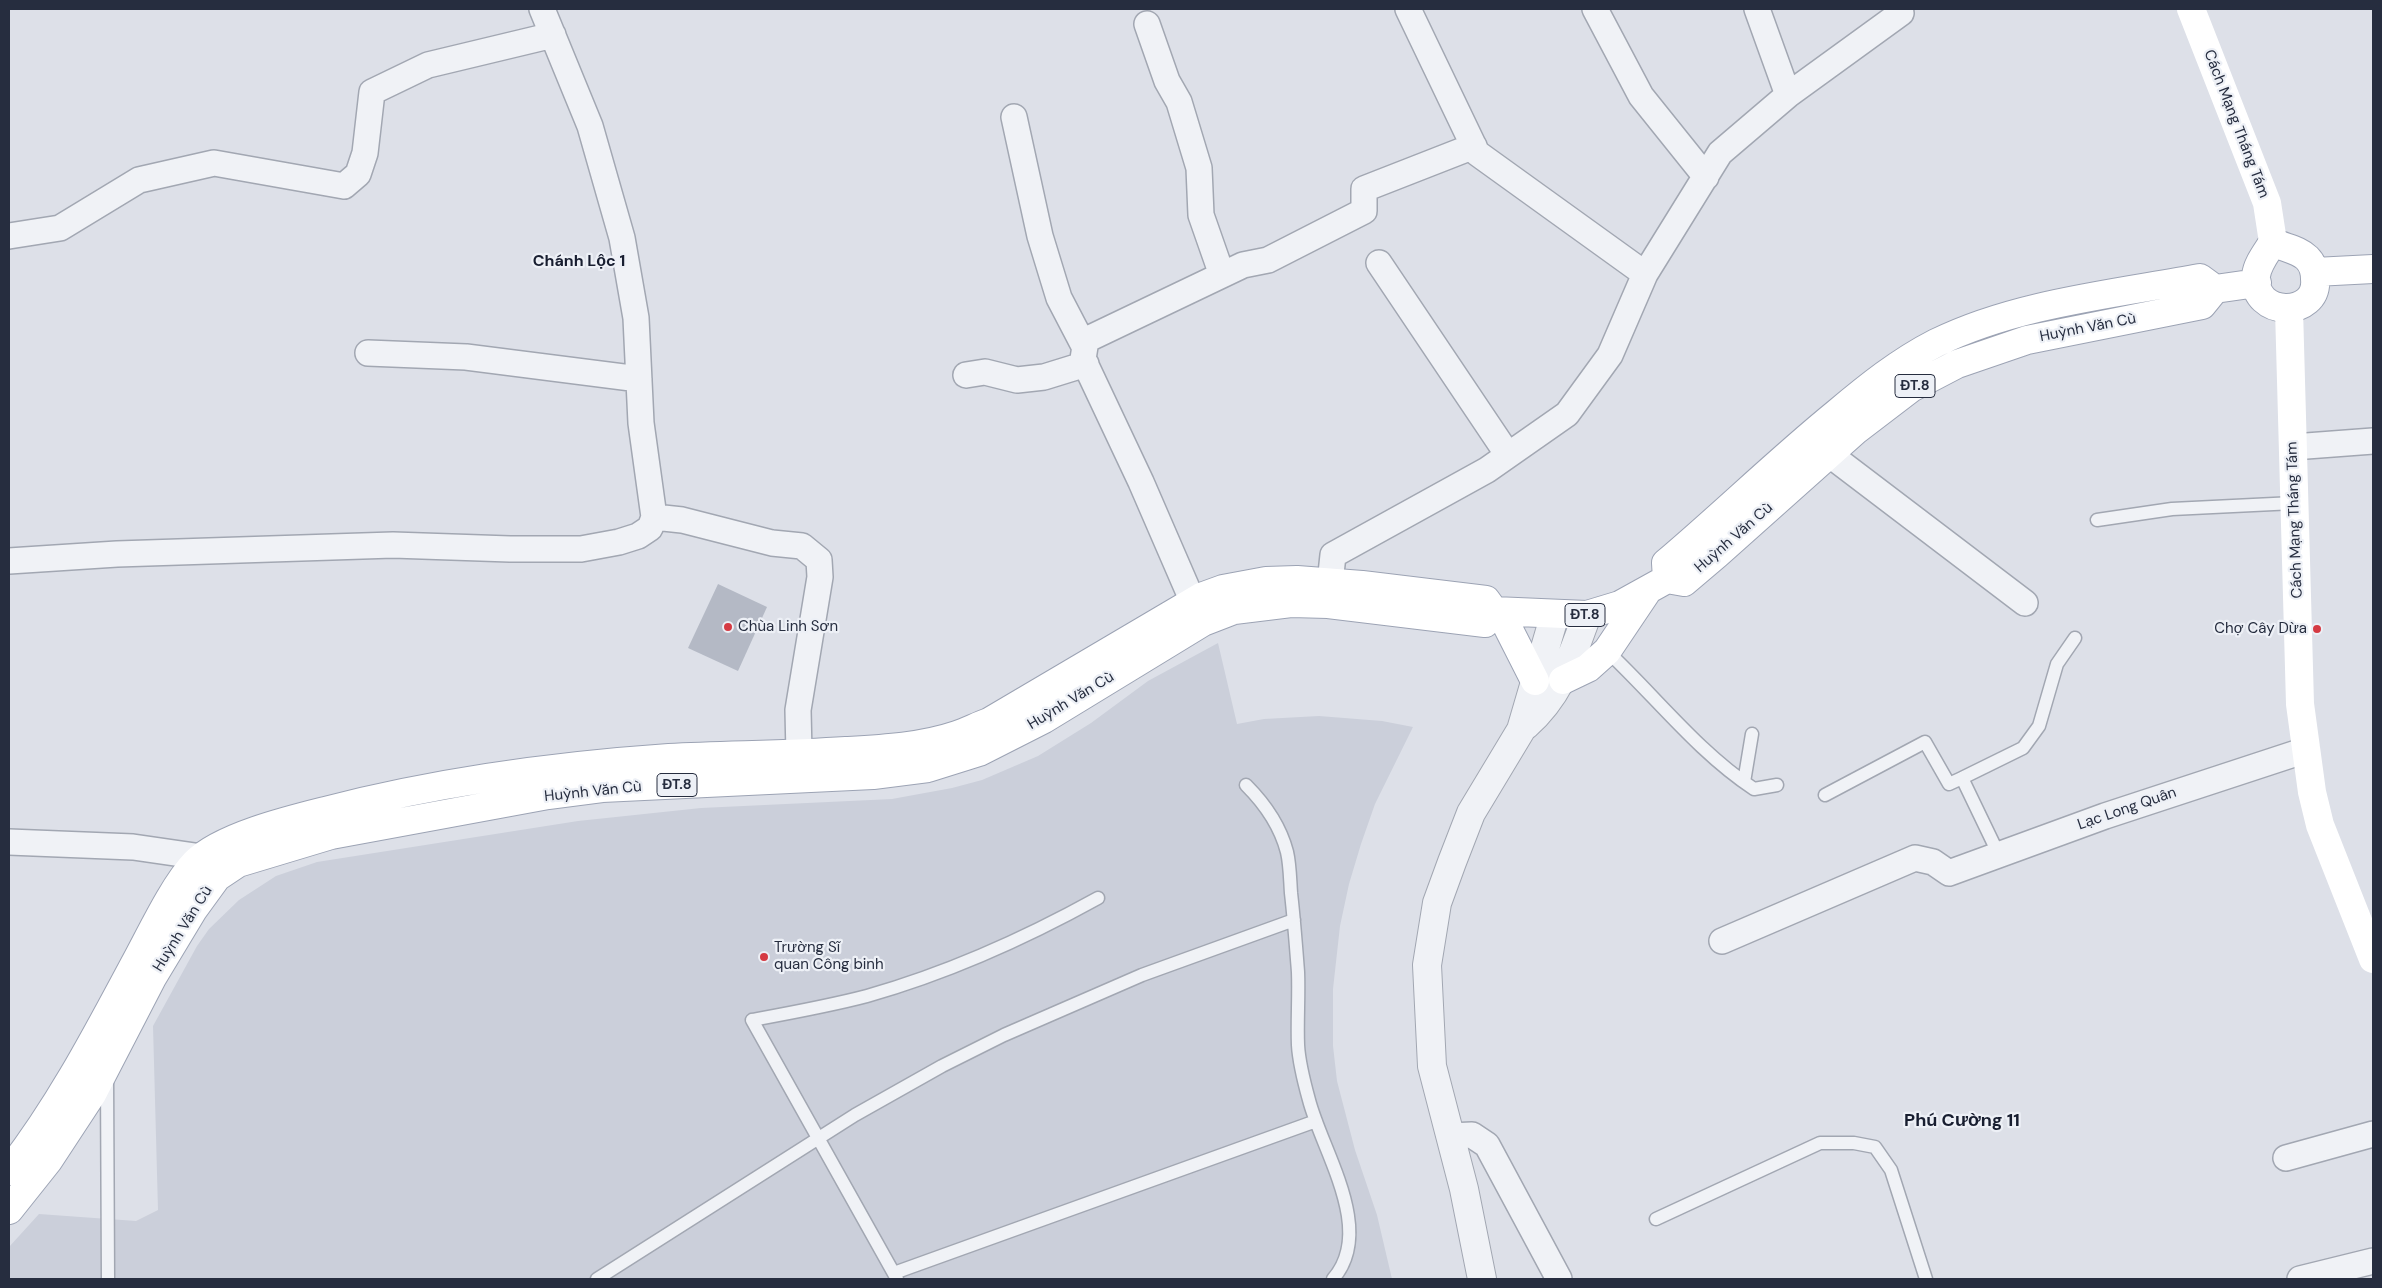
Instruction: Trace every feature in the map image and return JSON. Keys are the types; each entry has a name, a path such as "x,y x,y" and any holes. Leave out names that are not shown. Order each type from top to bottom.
{"main road":[{"name":"Cách Mạng Tháng Tám","path":"2191,9 2268,203 2273,242"},
{"path":"2273,242 2300,252 2308,259 2315,272 2316,283 2309,297 2299,306 2289,309 2278,308 2266,301 2259,293 2257,283 2258,267 2273,242"},
{"path":"2315,272 2373,269"},
{"path":"1563,680 1588,668 1607,650 1658,584 1666,563 1710,526 1760,478 1863,408 1896,365 1937,343 2028,310 2200,278 2215,289 2257,283"},
{"name":"Cách Mạng Tháng Tám","path":"2289,309 2300,704 2312,792 2320,825 2373,959"},
{"name":"Huỳnh Văn Cù","path":"1497,612 1587,615 1620,606 1658,584 1684,582 1829,454 1863,408"},
{"path":"9,1171 65,1092 185,876 202,857 265,828 364,801 480,779 566,767 670,758 799,754 917,744 956,735 989,722 1193,602 1223,589 1244,584 1297,580 1329,593 1486,600 1497,612 1535,681"},
{"name":"Huỳnh Văn Cù","path":"9,1210 69,1131 107,1066 152,978 193,910 217,877 238,864 330,835 557,794 602,788 873,776 928,768 980,752 1044,719 1148,654 1220,614 1329,593"},
{"path":"202,857 238,864"}],"street":[{"path":"9,561 117,554 393,545 510,549 581,549 619,542 638,536 650,528 654,517 641,423 636,318 622,238 590,126 542,9"},
{"path":"1408,9 1477,153 1644,274"},
{"path":"1595,9 1641,96 1706,176"},
{"path":"1757,9 1788,95"},
{"path":"1329,593 1333,556 1487,470 1567,414 1610,355 1644,274 1720,153 1788,95 1902,10"},
{"path":"1147,24 1167,81 1179,102 1199,168 1201,215 1222,275"},
{"path":"9,236 60,228 139,180 214,163 344,186 358,174 364,154 372,92 428,66 553,35"},
{"path":"1014,117 1043,245 1059,298 1193,602"},
{"path":"1085,355 1086,340 1243,264 1268,260 1364,211 1364,189 1474,146"},
{"path":"1379,263 1508,455"},
{"path":"368,353 466,357 639,380"},
{"path":"966,375 985,372 1017,380 1044,377 1085,355"},
{"path":"2293,447 2373,441"},
{"path":"1829,454 2025,603"},
{"path":"654,517 682,520 772,543 802,546 818,560 820,578 798,710 799,754"},
{"path":"1522,730 1555,614"},
{"path":"1482,1279 1464,1189 1432,1066 1427,965 1437,903 1471,813 1522,730 1539,714 1563,680 1587,615"},
{"name":"Lạc Long Quân","path":"1722,941 1915,858 1933,862 1949,873 2105,816 2306,750"},
{"path":"9,842 133,847 202,857"},
{"path":"2286,1158 2373,1134"},
{"path":"1450,1136 1472,1135 1488,1145 1559,1279"},
{"path":"2300,1279 2373,1261"}],"lane":[{"path":"2098,520 2172,509 2294,503"},
{"path":"1825,795 1925,742 1949,784 2023,748 2039,726 2057,664 2075,638"},
{"path":"1607,650 1688,733 1744,782 1754,789 1777,785"},
{"path":"1744,782 1752,734"},
{"path":"1962,778 1999,855"},
{"path":"1246,785 1267,809 1282,837 1290,868 1298,974 1298,1046 1302,1075 1316,1121 1336,1172 1348,1227 1349,1248 1346,1258 1333,1279"},
{"path":"1098,898 1010,944 917,980 816,1009 752,1020 817,1140 896,1276 1316,1121"},
{"path":"597,1279 855,1115 942,1066 1004,1035 1142,975 1294,920"},
{"path":"107,1066 108,1279"},
{"path":"1656,1219 1820,1143 1854,1143 1875,1147 1891,1170 1926,1279"}],"shaded area":[{"name":"Trường Sĩ quan Công binh","path":"1218,643 1237,724 1264,719 1319,716 1382,721 1413,727 1375,804 1361,844 1349,884 1340,926 1333,989 1333,1046 1337,1081 1355,1150 1377,1215 1392,1279 9,1279 9,1247 39,1214 136,1221 158,1210 153,1026 197,946 209,929 239,900 276,876 317,862 578,821 701,808 892,799 952,788 982,780 1038,756 1091,723 1148,681"}],"building":[{"name":"Chùa Linh Sơn","path":"718,584 767,607 738,671 688,648"}],"place":[{"name":"Chùa Linh Sơn","path":"728,627"},
{"name":"Chợ Cây Dừa","path":"2317,629"},
{"name":"Trường Sĩ quan Công binh","path":"764,957"}],"district":[{"name":"Chánh Lộc 1","path":"579,262"},
{"name":"Phú Cường 11","path":"1962,1121"}]}
